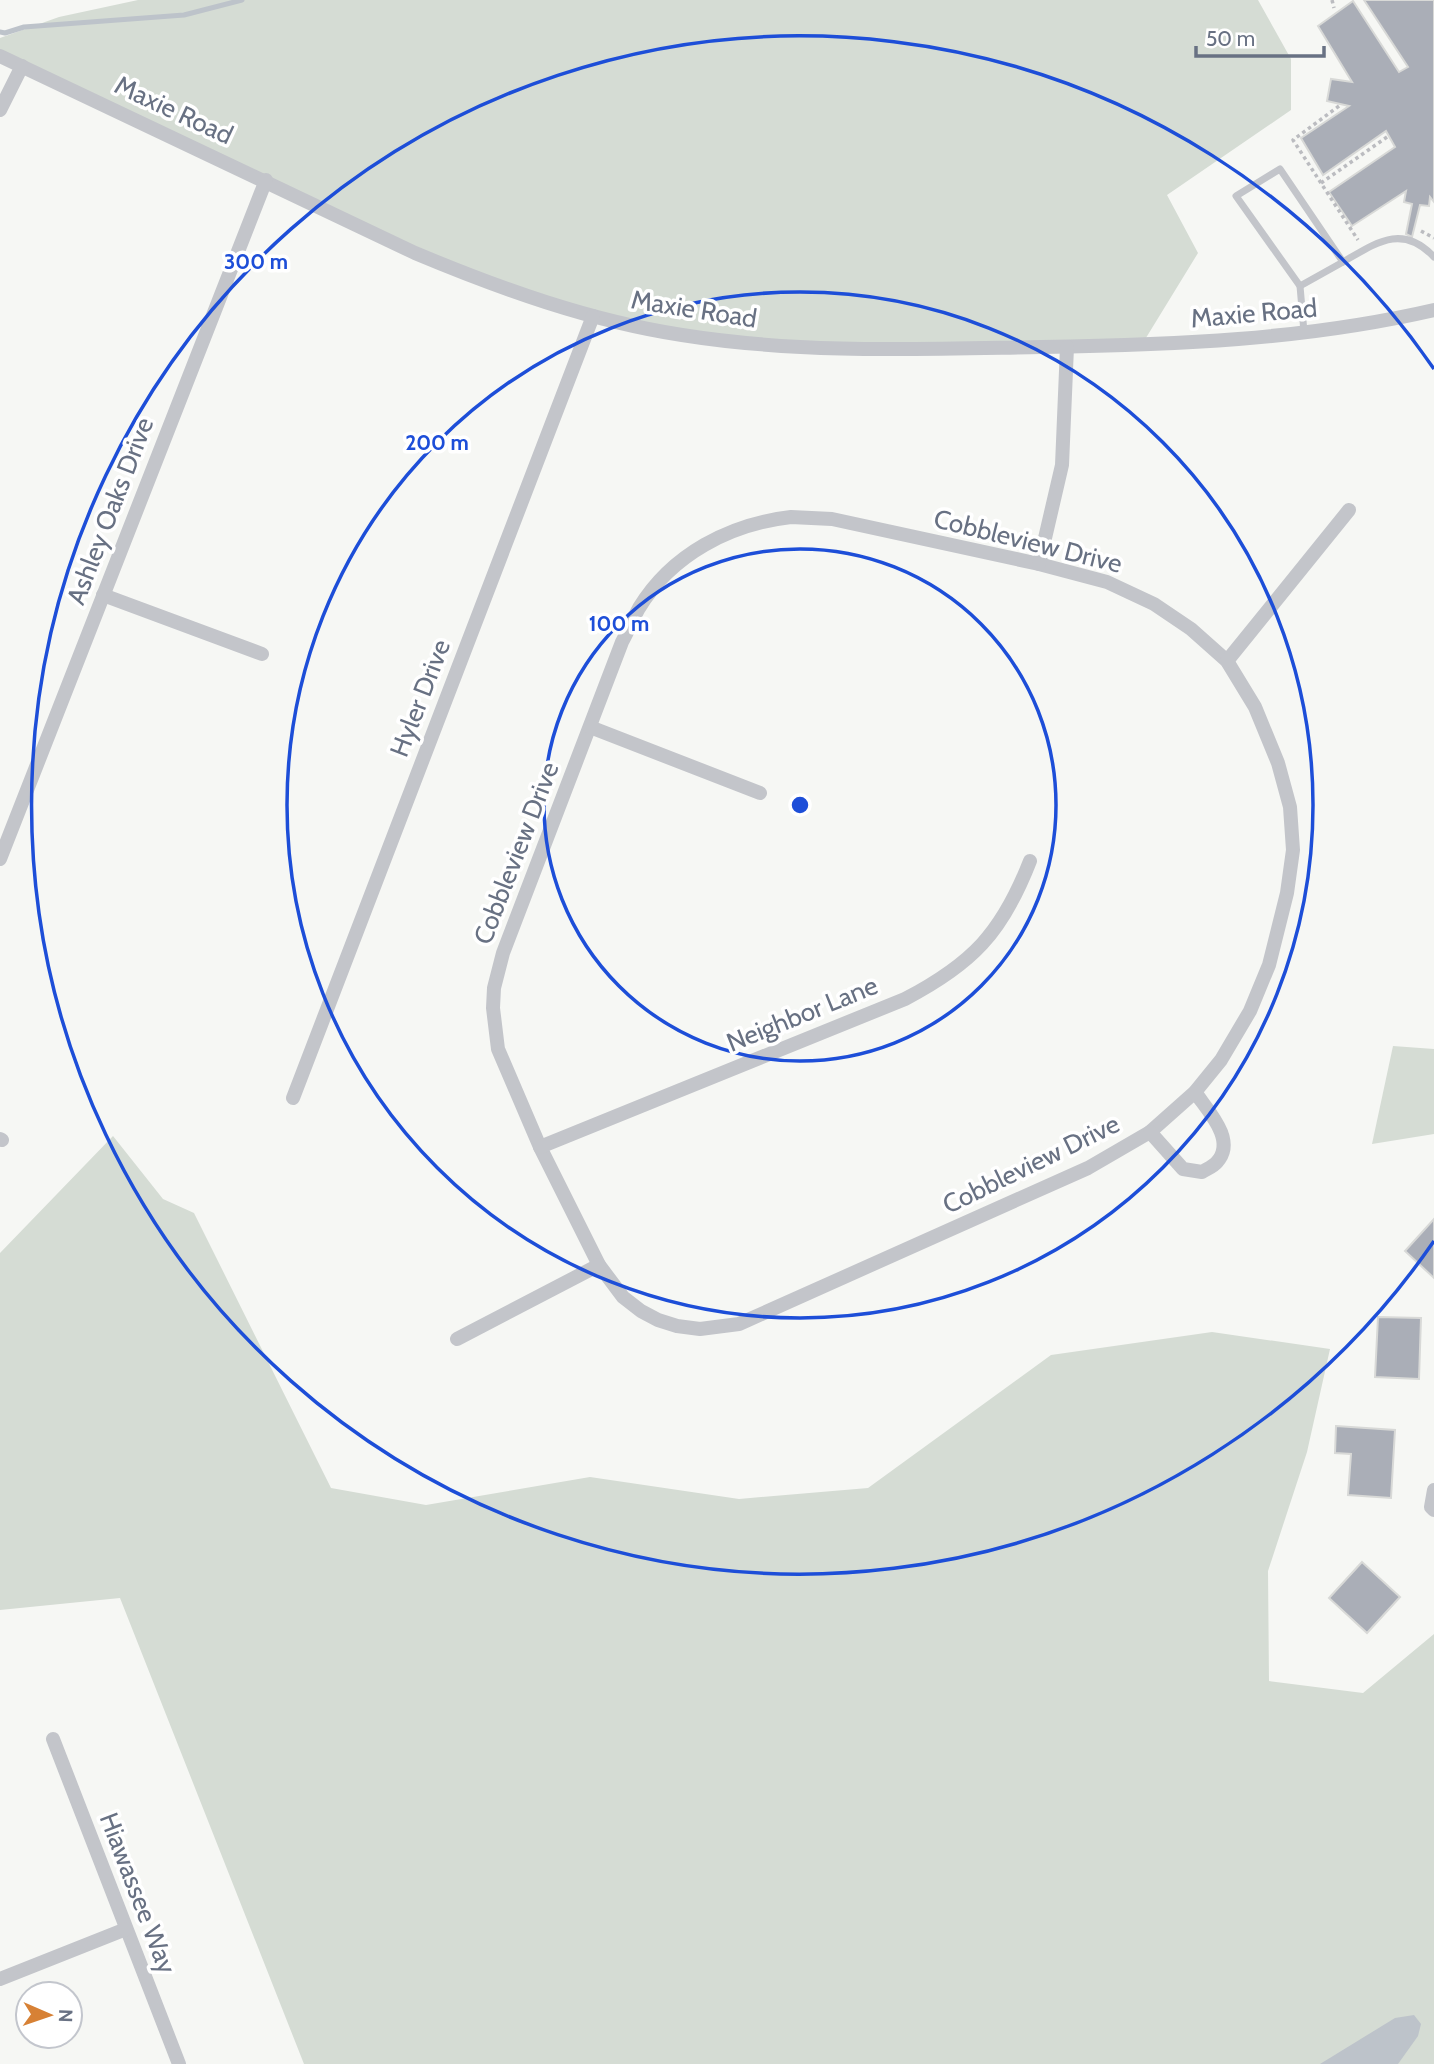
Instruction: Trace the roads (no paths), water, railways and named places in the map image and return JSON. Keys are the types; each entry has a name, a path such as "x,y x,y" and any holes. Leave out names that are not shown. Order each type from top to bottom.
{"street":[{"name":"Maxie Road","path":"0,56 415,253 519,294 593,316 681,335 794,347 872,350 1228,342 1304,334 1434,310"},
{"path":"0,110 22,66"},
{"name":"Ashley Oaks Drive","path":"0,859 266,180"},
{"name":"Hyler Drive","path":"293,1098 593,316"},
{"path":"1039,564 1062,465 1067,347"},
{"path":"1227,661 1349,510"},
{"name":"Cobbleview Drive","path":"771,519 832,519 1039,564 1107,582 1154,604 1191,629 1227,661 1255,707 1278,763 1290,807 1293,850 1287,892 1269,965 1244,1021 1221,1060 1195,1092 1150,1132 1088,1168 739,1324 700,1329 677,1326 658,1320 622,1297 598,1265 540,1147 498,1049 492,1008 503,953 622,642 645,600 662,578 693,552 735,529 771,519"},
{"path":"103,595 261,654"},
{"path":"590,727 760,793"},
{"name":"Neighbor Lane","path":"540,1147 905,999 941,980 984,944 1009,911 1030,861"},
{"path":"1150,1132 1183,1169 1202,1172 1218,1162 1224,1142 1222,1134 1195,1092"},
{"path":"457,1339 598,1265"},
{"path":"1434,1490 1434,1510"},
{"name":"Hiawassee Way","path":"52,1739 179,2064"},
{"path":"0,1979 126,1929"}],"lane":[{"path":"1304,334 1300,286 1236,196 1280,169 1343,262"},
{"path":"1300,286 1379,241 1404,237 1424,247 1434,257"}],"waterway":[{"path":"0,32 24,27 184,15 242,0"}]}
